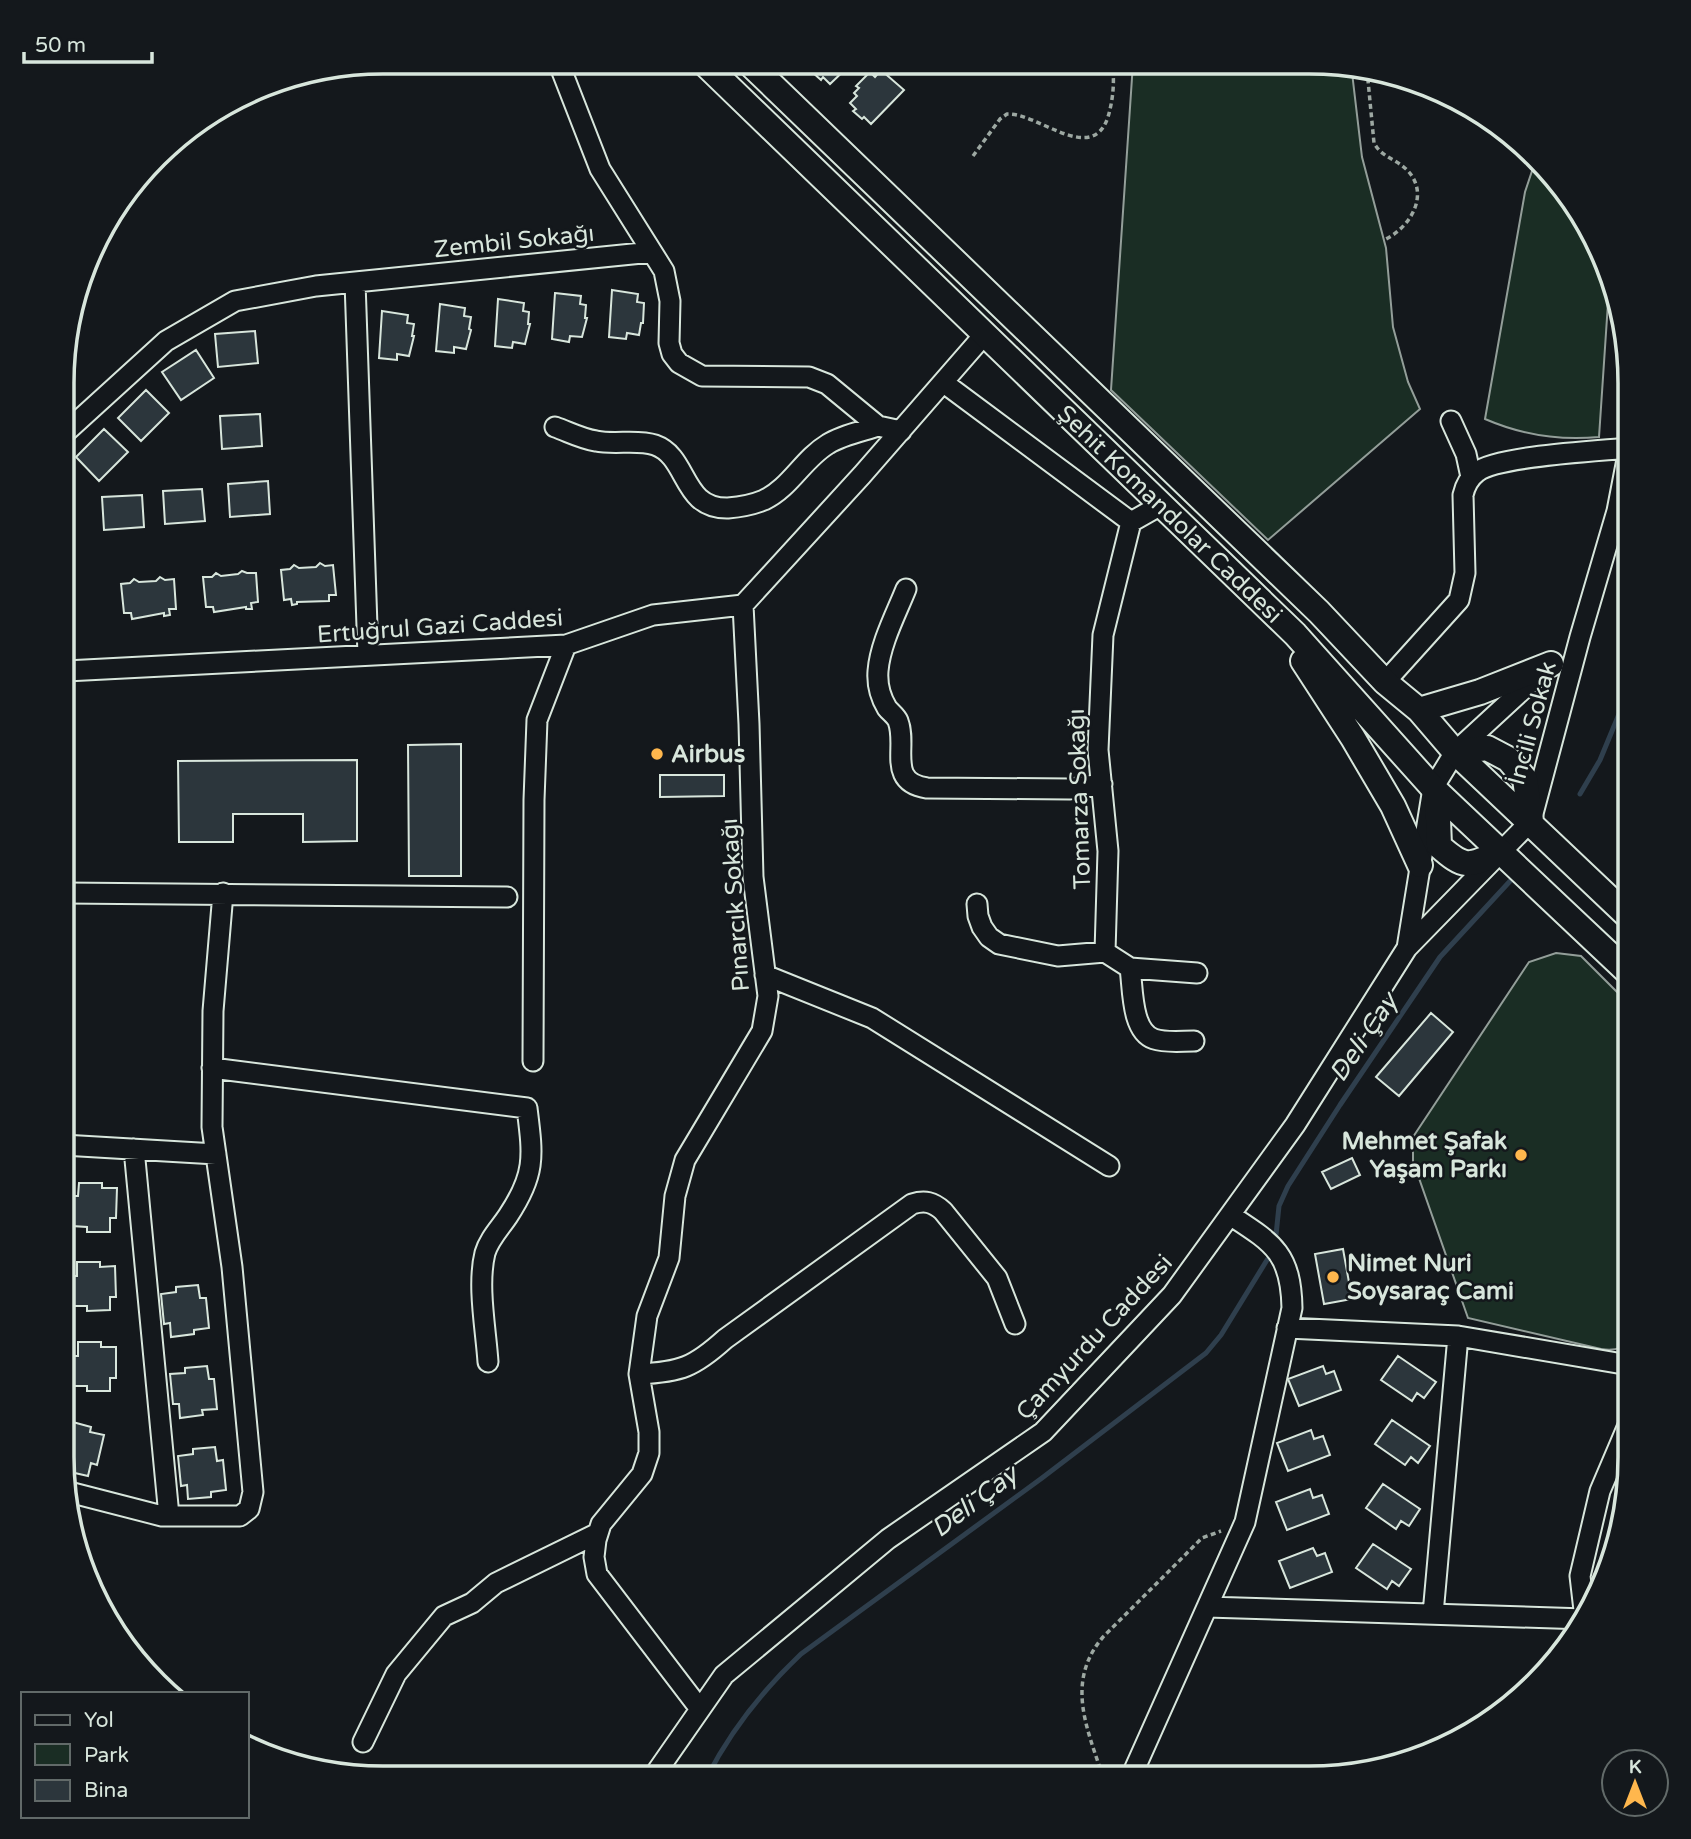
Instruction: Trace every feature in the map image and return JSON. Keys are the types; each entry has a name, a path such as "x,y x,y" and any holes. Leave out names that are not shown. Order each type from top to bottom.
{"main road":[{"name":"Şehit Komandolar Caddesi","path":"715,74 1295,634 1435,790 1618,963"},
{"name":"Şehit Komandolar Caddesi","path":"760,74 1319,612 1385,682 1419,710 1455,752 1531,821 1618,906"},
{"path":"1268,608 1360,750 1393,806 1420,865"},
{"path":"1419,710 1480,692 1551,664"},
{"path":"1435,790 1439,846 1457,862 1475,863 1501,852"}],"street":[{"path":"563,74 600,169 664,271 670,301 669,343 679,363 702,376 809,377 827,384 878,426 901,431"},
{"name":"Zembil Sokağı","path":"74,426 166,341 235,301 316,286 652,252"},
{"path":"355,282 368,655"},
{"path":"743,605 944,383 984,335"},
{"path":"944,383 1131,522 1161,505"},
{"path":"1451,421 1466,454 1471,477"},
{"path":"555,427 596,441 657,446 671,457 696,497 714,507 724,508 746,507 766,499 784,486 828,443 878,426"},
{"path":"1385,682 1459,600 1465,573 1463,495 1471,477 1493,465 1618,450"},
{"name":"İncili Sokak","path":"1531,821 1618,506"},
{"name":"Tomarza Sokağı","path":"1105,952 1108,851 1098,750 1103,635 1131,522"},
{"path":"906,589 877,673 886,707 898,721 901,764 906,778 912,784 927,788 1070,789 1102,784"},
{"name":"Ertuğrul Gazi Caddesi","path":"74,671 566,645 653,615 743,605"},
{"name":"Pınarcık Sokağı","path":"598,1533 601,1524 642,1474 649,1453 649,1432 639,1374 648,1316 669,1258 675,1196 685,1160 762,1031 768,996 753,877 750,724 743,605"},
{"name":"İncili Sokak","path":"1455,752 1580,637"},
{"path":"533,1061 537,720 566,645"},
{"name":"Çamyurdu Caddesi","path":"1407,947 1435,790 1455,752"},
{"name":"Çamyurdu Caddesi","path":"661,1766 724,1675 888,1539 1043,1432 1172,1295 1295,1125 1407,947 1531,821"},
{"path":"74,893 507,897"},
{"path":"76,1494 169,1516 240,1516 250,1509 254,1498 232,1267 212,1127 213,1012 223,893"},
{"path":"977,904 982,927 989,937 999,944 1058,956 1105,952 1130,968 1197,973"},
{"path":"1130,968 1138,1020 1145,1033 1158,1040 1194,1041"},
{"path":"765,975 872,1018 1109,1166"},
{"path":"212,1068 527,1108 533,1153 528,1178 520,1198 485,1251 483,1286 488,1362"},
{"path":"74,1146 216,1154"},
{"path":"134,1149 169,1516"},
{"path":"639,1374 671,1372 701,1360 725,1339 846,1251 912,1204 921,1201 929,1202 943,1211 997,1278 1015,1324"},
{"path":"1136,1766 1245,1522 1292,1308 1291,1282 1282,1258 1266,1238 1230,1215"},
{"path":"1287,1328 1458,1336 1618,1363"},
{"path":"1433,1614 1458,1336"},
{"path":"1583,1599 1580,1576 1600,1491 1618,1449"},
{"path":"598,1533 594,1557 597,1574 700,1709"},
{"path":"363,1742 396,1674 444,1616 472,1602 496,1583 598,1533"},
{"path":"1207,1607 1571,1619"}],"path":[{"path":"973,156 1000,119 1007,114 1018,115 1079,139 1097,133 1109,114 1113,74"},
{"path":"1368,79 1374,143 1380,153 1407,170 1415,182 1416,190 1416,204 1412,216 1401,229 1385,239"},
{"path":"1100,1766 1082,1708 1082,1679 1091,1653 1103,1637 1202,1538 1245,1522"}],"green space":[{"path":"1132,74 1329,74 1352,77 1362,157 1386,248 1393,327 1408,382 1420,409 1268,540 1111,390"},
{"path":"1532,170 1554,194 1576,228 1594,264 1607,302 1599,437 1540,436 1485,419 1525,192"},
{"name":"Mehmet Şafak Yaşam Parkı","path":"1556,953 1581,956 1618,993 1618,1348 1613,1349 1601,1349 1468,1318 1413,1161 1413,1137 1529,962"}],"building":[{"path":"814,74 840,74 830,84 823,77 821,80"},
{"path":"868,74 875,77 878,74 886,74 904,90 871,124 853,111 856,109 850,103 857,96 854,93 859,88 856,86"},
{"path":"612,290 638,294 637,302 644,303 639,335 627,333 626,339 609,337"},
{"path":"555,293 581,296 580,304 586,305 587,318 582,337 570,336 569,342 552,339"},
{"path":"498,299 524,303 523,311 529,312 530,324 525,344 513,342 512,348 495,346"},
{"path":"440,304 465,308 464,316 471,317 466,349 454,347 454,353 436,351"},
{"path":"382,311 408,315 407,323 414,324 409,356 397,354 397,360 379,358"},
{"path":"255,331 258,363 218,367 215,334"},
{"path":"196,350 214,378 181,400 162,372"},
{"path":"146,390 169,413 141,441 118,418"},
{"path":"260,414 262,446 222,449 220,416"},
{"path":"104,429 128,452 99,481 76,457"},
{"path":"268,481 270,514 230,517 228,484"},
{"path":"202,489 205,521 165,524 163,491"},
{"path":"142,495 144,527 104,530 102,497"},
{"path":"320,563 325,566 333,565 336,595 329,595 329,601 297,602 292,605 291,599 284,600 281,570 290,569 294,565 299,568 316,567"},
{"path":"242,571 256,573 258,602 251,603 252,609 246,607 214,612 213,607 206,607 203,577 212,577 216,573 221,576 238,574"},
{"path":"160,577 165,580 174,579 176,609 169,609 170,615 164,616 164,613 132,619 131,613 124,613 121,584 130,583 134,579 139,582 156,581"},
{"path":"461,744 461,876 409,876 408,745"},
{"path":"357,760 357,841 303,842 303,814 233,814 233,842 179,842 178,761"},
{"path":"660,775 724,775 724,796 660,797"},
{"path":"1431,1013 1453,1032 1399,1096 1376,1077"},
{"path":"1352,1158 1360,1175 1331,1189 1322,1172"},
{"path":"79,1183 102,1183 102,1188 117,1188 116,1218 110,1218 110,1232 87,1232 87,1227 74,1226 74,1196 78,1196"},
{"name":"Nimet Nuri Soysaraç Cami","path":"1343,1249 1352,1299 1324,1304 1315,1254"},
{"path":"77,1262 100,1262 100,1267 115,1266 116,1297 110,1297 110,1310 87,1311 87,1306 74,1306 74,1276 77,1276"},
{"path":"198,1285 200,1298 206,1298 209,1328 194,1330 194,1334 171,1337 170,1323 164,1324 161,1294 176,1292 176,1287"},
{"path":"78,1342 101,1342 101,1347 116,1347 116,1378 110,1378 110,1391 87,1391 87,1386 74,1386 74,1356 78,1356"},
{"path":"1398,1356 1436,1382 1424,1398 1417,1393 1412,1401 1381,1380"},
{"path":"207,1366 209,1379 214,1379 217,1409 202,1410 203,1415 180,1418 179,1404 173,1404 170,1374 185,1373 185,1368"},
{"path":"1323,1366 1326,1374 1334,1371 1341,1390 1299,1406 1288,1379"},
{"path":"1392,1420 1430,1446 1418,1463 1411,1457 1405,1465 1375,1444"},
{"path":"74,1422 91,1427 90,1432 104,1435 97,1465 91,1463 88,1476 74,1473"},
{"path":"1311,1430 1314,1439 1323,1436 1330,1455 1288,1471 1277,1443"},
{"path":"215,1447 217,1461 223,1460 226,1490 211,1492 211,1497 188,1499 187,1485 181,1486 178,1456 193,1454 193,1449"},
{"path":"1383,1484 1420,1509 1409,1526 1401,1521 1396,1529 1366,1508"},
{"path":"1310,1489 1313,1498 1322,1495 1329,1514 1287,1530 1276,1502"},
{"path":"1373,1544 1411,1569 1399,1586 1392,1581 1387,1589 1356,1568"},
{"path":"1313,1548 1317,1556 1325,1553 1332,1572 1290,1588 1279,1561"}],"waterway":[{"name":"Deli Çay","path":"1580,794 1600,760 1618,717"},
{"name":"Deli Çay","path":"1276,1235 1279,1206 1288,1186 1340,1105 1440,957 1512,879"},
{"name":"Deli Çay","path":"713,1766 749,1712 801,1654 1042,1478 1206,1353 1221,1335 1267,1260"}],"place":[{"name":"Airbus","path":"657,754"},
{"name":"Mehmet Şafak Yaşam Parkı","path":"1521,1155"},
{"name":"Nimet Nuri Soysaraç Cami","path":"1333,1277"}]}
